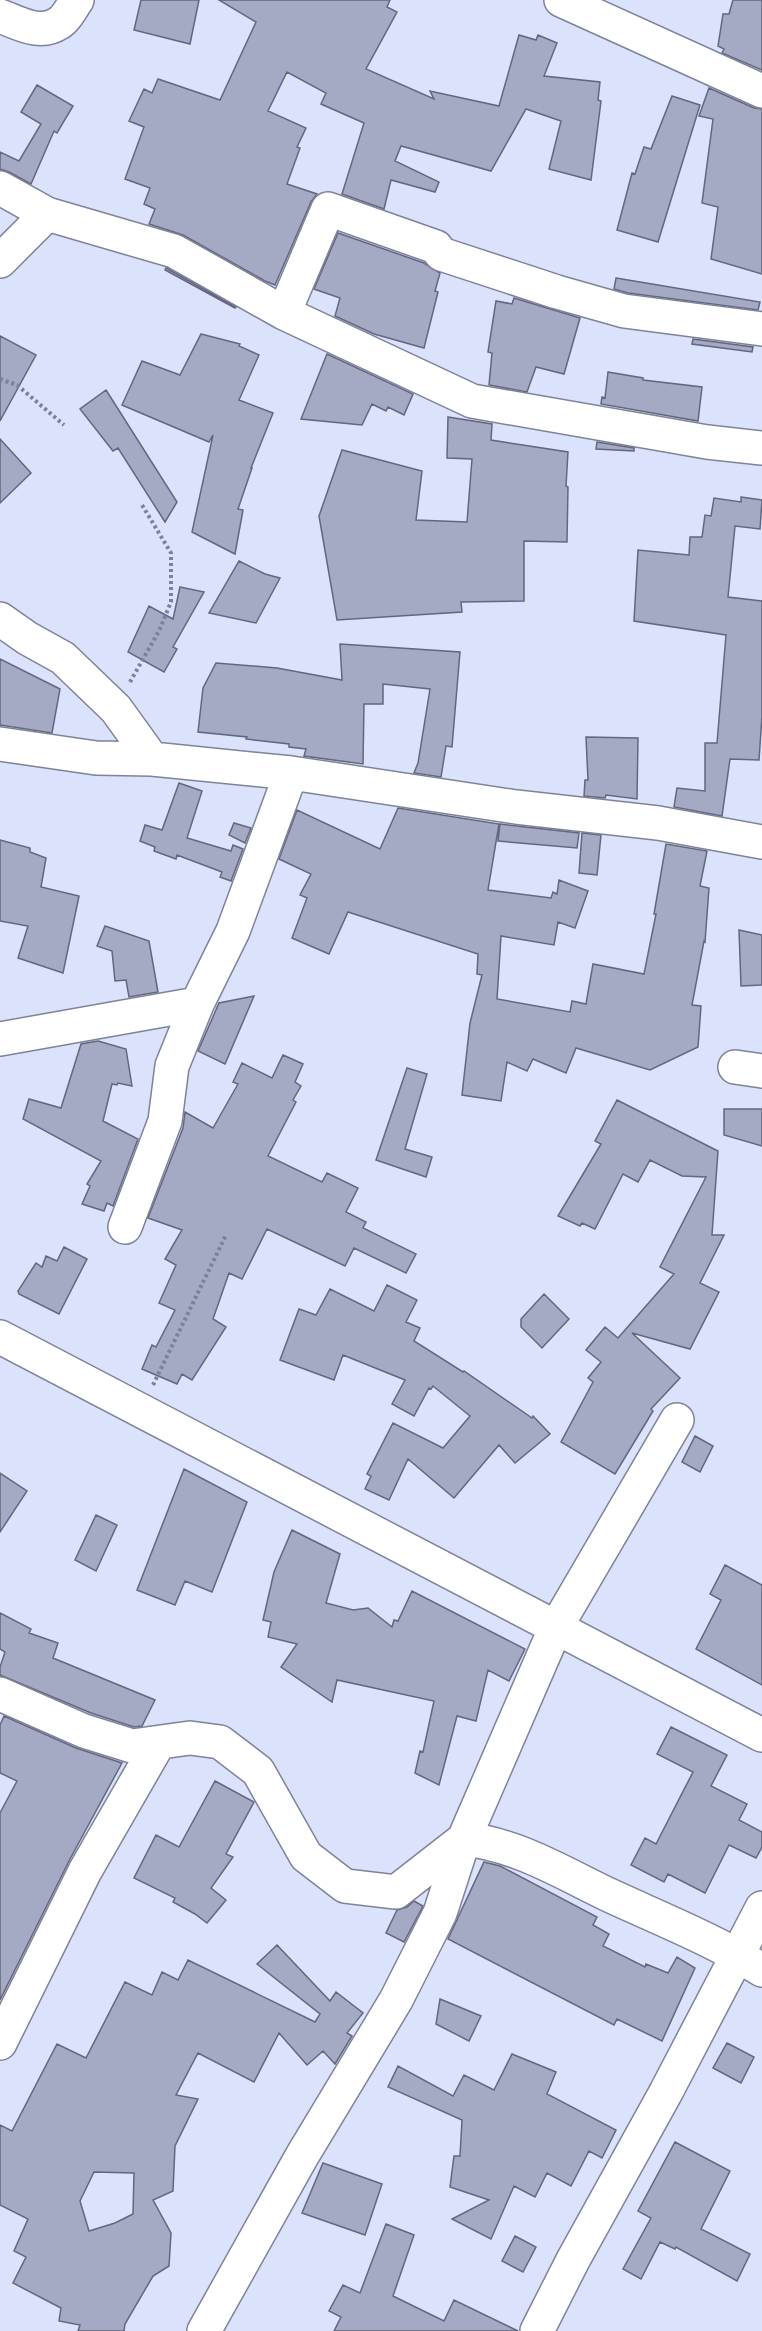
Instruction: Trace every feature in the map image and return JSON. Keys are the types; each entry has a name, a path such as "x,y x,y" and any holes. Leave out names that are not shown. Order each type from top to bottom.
{"street":[{"path":"0,16 36,30 44,30 61,23 76,0"},
{"path":"561,0 762,91"},
{"path":"0,188 47,214 153,243 174,251 284,313 472,401 707,442 762,448"},
{"path":"284,313 328,209 436,247 441,254 624,311 762,329"},
{"path":"0,261 47,214"},
{"path":"0,619 27,638 63,658 116,709 152,759"},
{"path":"0,744 96,758 152,759 291,773 516,807 658,823 762,842"},
{"path":"125,1227 165,1121 172,1066 197,1004 233,931 291,773"},
{"path":"0,1039 197,1004"},
{"path":"0,1337 762,1736"},
{"path":"204,2331 302,2156 396,2000 440,1913 464,1839 555,1629 677,1420"},
{"path":"0,1694 84,1731 132,1746 190,1738 220,1742 258,1771 306,1856 345,1886 396,1892 464,1839 488,1841 538,1860 750,1963"},
{"path":"0,2043 85,1871 158,1744"},
{"path":"537,2331 573,2260 666,2092 750,1963 762,1908"}],"path":[{"path":"0,379 17,385 64,425"},
{"path":"116,709 159,631 171,602 171,553 142,505"},
{"path":"139,1409 166,1363 226,1235"}],"building":[{"path":"141,0 199,0 190,44 134,30"},
{"path":"219,0 390,0 387,7 397,12 366,69 434,99 430,91 499,106 519,35 536,40 538,35 557,43 544,76 600,82 598,100 601,101 591,180 549,169 561,121 526,109 491,171 401,146 395,161 439,182 435,192 391,180 384,209 342,194 364,123 321,104 326,93 287,72 268,111 306,128 297,147 300,148 287,184 317,194 311,202 275,285 265,281 183,235 149,224 155,209 144,204 150,188 125,179 144,127 129,121 144,89 152,93 158,79 220,100 256,22"},
{"path":"733,0 762,0 762,70 722,53 724,49 718,46 723,14 729,14"},
{"path":"37,85 73,106 57,133 54,131 31,184 0,169 0,152 19,161 41,124 21,112"},
{"path":"709,88 754,108 762,109 762,274 711,259 718,207 702,203 713,119 699,116"},
{"path":"672,96 700,105 658,242 617,230 632,173 635,174 644,147 651,149"},
{"path":"338,233 424,263 440,273 435,291 438,292 424,348 374,334 335,316 340,298 314,289"},
{"path":"166,268 236,307 165,270"},
{"path":"616,278 760,302 758,310 628,293 614,289"},
{"path":"514,298 580,318 564,374 536,367 527,392 489,385 492,353 488,352 496,301 512,304"},
{"path":"201,334 240,344 239,346 259,355 239,400 273,413 251,468 238,509 243,510 235,554 192,532 213,435 209,442 122,405 142,361 180,375"},
{"path":"0,336 36,355 0,421"},
{"path":"693,339 753,347 752,352 692,344"},
{"path":"327,354 413,394 404,415 388,407 386,411 372,404 362,425 301,419"},
{"path":"608,372 643,378 643,380 702,387 698,421 601,404 602,397 605,398"},
{"path":"106,390 177,502 165,522 118,448 113,451 80,409"},
{"path":"448,417 492,424 491,440 568,452 567,542 524,541 524,601 461,602 462,612 337,620 319,516 342,450 422,471 416,520 467,522 472,459 447,458"},
{"path":"0,439 31,473 0,503"},
{"path":"597,442 634,448 634,451 596,449"},
{"path":"741,497 762,500 760,529 735,526 728,597 762,601 762,716 759,760 730,759 722,816 674,807 677,788 705,791 705,743 717,743 726,635 634,621 638,550 689,555 690,537 702,537 705,515 711,516 714,498 741,502"},
{"path":"239,561 265,574 280,578 256,623 209,613"},
{"path":"180,587 204,592 173,647 177,649 164,672 128,652 149,606 173,619"},
{"path":"340,644 460,652 452,747 446,746 441,777 414,773 418,763 430,689 383,684 383,704 364,704 363,764 304,756 306,749 289,747 289,744 198,732 203,688 216,663 277,668 342,680"},
{"path":"0,659 60,689 52,733 0,725"},
{"path":"586,737 638,738 637,799 606,795 605,798 584,796 585,780 588,780"},
{"path":"179,783 202,791 187,838 231,851 233,845 243,849 231,881 220,877 222,872 177,855 176,859 154,851 155,847 140,841 145,825 162,830"},
{"path":"398,808 499,824 488,890 551,898 553,892 557,894 559,880 588,891 575,928 558,922 554,945 501,936 497,999 570,1012 572,1001 586,1004 593,964 644,974 656,914 654,914 666,844 707,851 700,886 709,888 705,942 692,1005 701,1006 698,1047 650,1070 576,1048 566,1073 533,1059 527,1071 507,1062 501,1101 462,1095 470,1023 482,975 477,974 478,954 348,912 329,954 292,938 307,898 300,895 311,874 279,859 297,810 380,849"},
{"path":"234,823 251,828 245,843 229,835"},
{"path":"500,824 579,833 577,848 498,841"},
{"path":"582,833 601,835 597,875 579,873"},
{"path":"0,840 30,848 30,852 46,858 41,887 79,896 63,973 18,958 28,926 0,921"},
{"path":"105,926 149,941 158,992 129,997 126,980 115,981 112,951 97,946"},
{"path":"739,930 762,935 762,985 741,986"},
{"path":"254,996 225,1064 198,1051 219,1003"},
{"path":"98,1041 126,1049 132,1086 112,1084 103,1121 138,1139 113,1206 107,1203 104,1211 82,1204 90,1186 87,1184 101,1161 23,1119 29,1099 61,1108 81,1044"},
{"path":"283,1055 303,1064 295,1082 301,1086 293,1100 296,1102 268,1156 322,1182 327,1173 358,1188 346,1212 366,1222 363,1228 416,1254 406,1273 354,1248 345,1266 267,1229 242,1279 229,1273 213,1319 226,1327 192,1380 182,1374 177,1384 142,1369 152,1345 156,1347 175,1310 159,1303 176,1265 165,1259 182,1230 148,1218 183,1128 185,1112 213,1128 238,1084 233,1082 242,1063 272,1078"},
{"path":"407,1068 427,1074 405,1149 432,1157 426,1177 376,1160"},
{"path":"617,1100 718,1151 712,1235 724,1235 700,1283 719,1292 690,1349 632,1333 680,1378 651,1409 653,1411 615,1474 561,1442 593,1382 588,1378 601,1362 586,1350 605,1327 618,1338 674,1274 660,1267 706,1177 682,1176 650,1160 638,1182 623,1174 595,1229 582,1223 580,1226 558,1216 601,1144 595,1141"},
{"path":"724,1109 762,1109 762,1146 724,1135"},
{"path":"64,1247 87,1259 59,1314 19,1294 18,1291 36,1263 42,1267 46,1256 57,1261"},
{"path":"387,1285 417,1300 406,1322 420,1328 414,1341 464,1371 532,1418 533,1416 550,1434 515,1463 499,1445 454,1498 408,1459 389,1500 365,1489 371,1476 367,1474 393,1423 443,1448 470,1416 433,1386 429,1388 414,1416 392,1404 405,1380 343,1355 334,1380 280,1360 299,1309 316,1315 330,1289 374,1311"},
{"path":"544,1294 569,1319 542,1348 521,1327 521,1319"},
{"path":"695,1436 713,1446 700,1472 682,1462"},
{"path":"184,1469 247,1502 212,1592 185,1581 175,1605 137,1590"},
{"path":"0,1473 27,1491 0,1532"},
{"path":"96,1515 117,1525 96,1571 75,1560"},
{"path":"292,1530 340,1554 326,1603 353,1610 368,1608 392,1627 394,1620 398,1621 412,1591 525,1649 509,1681 488,1670 476,1721 457,1716 439,1785 415,1773 420,1751 423,1752 434,1701 337,1680 332,1702 281,1667 297,1644 268,1637 271,1622 263,1620 274,1572"},
{"path":"725,1565 762,1585 762,1685 696,1649 721,1600 710,1594"},
{"path":"0,1613 31,1629 29,1633 58,1643 53,1658 155,1700 142,1726 134,1727 91,1713 0,1675 5,1652 0,1649"},
{"path":"4,1716 76,1748 122,1763 70,1859 0,2000 0,1813 17,1781 0,1773 0,1725"},
{"path":"671,1727 727,1755 711,1786 747,1804 739,1820 762,1832 762,1847 756,1858 729,1845 705,1893 668,1874 664,1882 631,1865 645,1838 656,1844 693,1772 657,1754"},
{"path":"215,1781 254,1802 226,1854 233,1857 211,1888 226,1900 207,1923 173,1902 175,1898 134,1878 156,1835 179,1847"},
{"path":"484,1862 500,1866 597,1917 593,1925 609,1934 603,1946 645,1967 646,1964 668,1973 677,1957 695,1968 662,2041 617,2019 614,2025 448,1939"},
{"path":"414,1901 423,1906 404,1942 386,1933 397,1910 407,1907"},
{"path":"277,1945 330,2001 336,1992 363,2013 347,2033 352,2036 335,2064 323,2051 307,2065 279,2033 254,2082 198,2053 176,2095 198,2099 175,2146 173,2191 153,2200 171,2233 169,2266 153,2276 125,2324 124,2331 78,2331 80,2325 59,2321 61,2308 13,2283 26,2257 14,2251 28,2219 0,2205 0,2125 12,2131 57,2044 86,2058 125,1982 152,1995 162,1972 178,1980 188,1960 315,2022 320,2014 257,1964","holes":["94,2172 134,2173 133,2214 115,2223 89,2231 80,2201"]},
{"path":"440,1999 481,2016 469,2041 436,2024"},
{"path":"727,2043 754,2057 741,2083 713,2068"},
{"path":"512,2054 556,2072 547,2094 616,2130 602,2158 589,2151 571,2186 547,2173 535,2197 514,2186 491,2239 452,2219 489,2200 450,2187 454,2156 460,2156 462,2120 388,2087 398,2066 453,2096 464,2075 494,2090"},
{"path":"675,2142 730,2171 701,2229 750,2254 737,2281 676,2247 675,2249 660,2242 641,2279 623,2269 651,2218 638,2211"},
{"path":"323,2163 382,2184 365,2235 302,2213"},
{"path":"386,2224 414,2235 393,2296 444,2321 454,2300 518,2331 334,2331 341,2317 329,2311 343,2285 360,2293"},
{"path":"515,2236 536,2247 523,2272 502,2261"}]}
